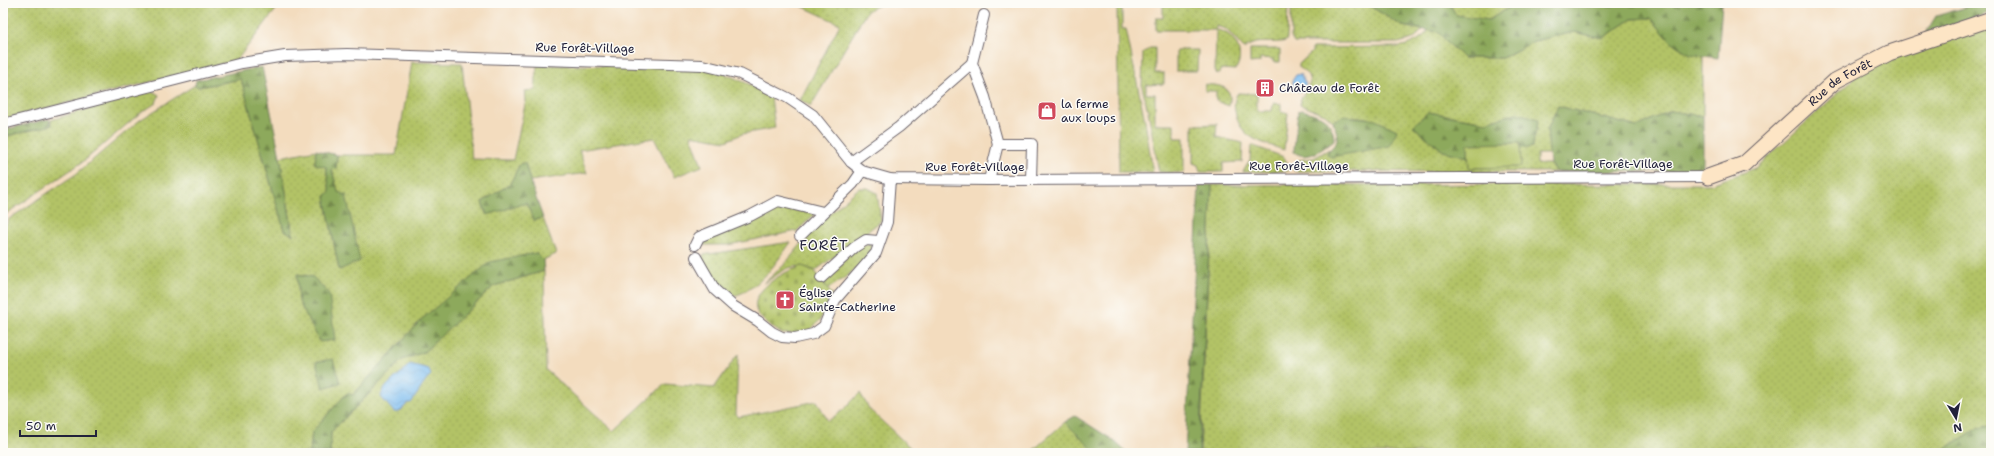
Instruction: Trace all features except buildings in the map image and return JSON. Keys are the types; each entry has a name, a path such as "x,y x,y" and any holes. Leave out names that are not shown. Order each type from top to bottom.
{"street":[{"path":"851,162 899,127 972,63 984,16"},
{"name":"Rue de Forêt","path":"1708,176 1744,164 1835,81 1889,53 1991,19"},
{"name":"Rue Forêt-Village","path":"3,124 242,63 285,56 347,54 659,62 717,67 740,74 765,86 788,98 813,115 851,162 862,171 890,179 1031,180 1708,176"},
{"name":"Rue Forêt-Village","path":"972,63 985,97 998,144"},
{"path":"989,180 998,144 1032,144 1031,180"},
{"path":"800,236 853,184 862,171"},
{"path":"696,257 715,290 732,306 782,338 795,338 813,334 824,326 835,300 876,253 887,222 890,179"},
{"path":"695,245 698,237 750,216 778,201 823,212"},
{"path":"821,278 855,246 866,240 879,241"}],"green space":[{"path":"3,3 281,3 237,60 3,119"},
{"path":"795,3 884,3 867,11 811,106 800,100 840,24"},
{"path":"1117,3 1122,3 1122,29 1126,29 1145,121 1153,172 1119,172"},
{"path":"1163,3 1288,3 1287,38 1286,41 1259,43 1244,49 1226,29 1216,26 1216,30 1156,30 1156,18 1163,18"},
{"path":"1291,3 1370,3 1370,6 1402,26 1423,30 1413,39 1398,43 1294,43 1291,37"},
{"path":"1370,3 1449,3 1456,15 1489,20 1516,3 1541,3 1561,6 1581,3 1722,3 1718,58 1690,54 1671,42 1651,18 1632,19 1603,38 1574,32 1534,41 1502,58 1463,58 1438,32 1402,26 1370,6"},
{"path":"1449,3 1516,3 1489,20 1456,15"},
{"path":"1980,3 1991,3 1991,12 1925,34 1936,16"},
{"path":"1651,18 1673,43 1686,51 1703,56 1703,116 1670,111 1637,127 1558,106 1547,130 1550,154 1537,154 1537,164 1550,164 1556,172 1294,171 1294,166 1299,160 1314,158 1329,149 1327,154 1397,131 1382,123 1366,118 1349,117 1333,121 1325,114 1300,105 1301,99 1310,82 1308,75 1299,67 1299,64 1312,52 1312,48 1398,47 1415,42 1429,30 1438,32 1463,58 1502,58 1534,41 1574,32 1603,38 1632,19","holes":["1428,112 1486,122 1517,113 1532,147 1520,149 1520,167 1469,168 1468,157 1443,151 1413,126"]},
{"path":"1991,24 1991,426 1978,428 1939,453 1200,453 1212,185 1711,184 1756,168 1863,70 1915,49"},
{"path":"1216,30 1228,34 1236,44 1239,51 1239,57 1235,70 1221,69 1220,74 1215,73"},
{"path":"1150,48 1155,48 1155,73 1164,73 1164,84 1146,85 1146,94 1155,94 1155,124 1174,124 1174,138 1184,138 1184,173 1159,172 1142,87 1143,53"},
{"path":"1250,49 1280,49 1280,62 1273,62 1273,59 1260,58 1260,62 1250,63"},
{"path":"1176,50 1198,50 1197,71 1176,71"},
{"path":"412,62 462,63 472,159 513,160 526,100 525,91 535,90 537,65 642,66 714,69 753,86 771,97 775,128 742,134 726,141 691,135 702,166 674,177 654,138 579,150 587,173 530,181 525,163 520,164 510,184 482,202 486,214 526,203 534,220 543,218 556,254 543,260 536,253 423,318 353,395 312,432 310,453 272,453 249,448 221,448 220,453 3,453 3,231 9,219 76,174 140,120 195,85 199,87 241,79 284,230 293,234 280,157 316,150 315,164 326,167 330,192 325,197 339,270 338,192 332,170 336,169 337,155 396,155","holes":["298,274 313,277 329,294"]},
{"path":"262,67 280,157 293,235 284,230 241,79 198,87 195,85 196,80"},
{"path":"1205,84 1221,86 1228,90 1230,99 1229,106 1216,101 1216,91 1205,91"},
{"path":"146,92 154,92 159,95 156,103 139,114 84,161 3,216 3,137 52,125 51,120"},
{"path":"1238,93 1257,94 1257,111 1272,111 1273,103 1281,104 1281,111 1288,113 1284,150 1260,142 1247,134 1242,128 1238,120 1234,104"},
{"path":"1558,106 1637,127 1670,111 1703,116 1703,171 1556,172 1550,164 1547,130"},
{"path":"1302,110 1320,116 1324,119 1331,127 1334,140 1315,153 1305,156 1294,152 1298,111"},
{"path":"1428,112 1486,122 1517,113 1539,119 1532,147 1520,149 1520,143 1468,144 1469,157 1443,151 1413,126"},
{"path":"1343,116 1373,119 1397,130 1390,146 1331,157 1327,154 1335,144 1337,138 1337,132 1333,121"},
{"path":"49,119 52,125 3,137 3,130"},
{"path":"1217,124 1216,137 1243,143 1242,162 1223,163 1223,172 1200,172 1198,165 1193,163 1193,125"},
{"path":"1520,143 1521,167 1469,168 1468,144"},
{"path":"1251,145 1284,157 1288,165 1288,171 1243,172 1250,160"},
{"path":"316,150 337,155 336,169 332,170 338,192 346,195 360,261 339,270 325,196 330,192 326,167 315,164"},
{"path":"525,163 543,218 534,220 526,203 487,215 482,202 510,184 520,164"},
{"path":"1199,185 1212,185 1199,453 1185,453"},
{"path":"859,188 868,188 877,193 881,221 815,271 800,266 788,268 763,284 783,266 820,222"},
{"path":"782,206 815,214 797,231 728,245 703,245 703,241"},
{"path":"791,242 771,269 756,285 737,295 726,297 717,289 702,258 703,255"},
{"path":"870,243 871,249 869,255 863,262 856,269 828,289 822,279 855,249"},
{"path":"536,253 543,260 544,271 494,286 424,352 402,360 331,432 330,453 310,453 312,432 347,393 353,395 423,318 490,262"},
{"path":"802,266 815,271 832,295 820,320 807,333 782,334 760,317 756,306 757,298 769,283 787,272"},
{"path":"544,271 546,370 614,431 665,384 714,388 738,354 736,414 739,417 817,401 828,421 842,411 860,393 870,410 916,453 330,453 331,432 402,360 424,352 494,286"},
{"path":"297,274 313,277 329,294 335,340 320,342 299,302"},
{"path":"333,359 340,383 323,388 316,362"},
{"path":"1075,416 1113,440 1127,453 1096,453 1065,422"},
{"path":"1065,422 1095,452 1094,453 1030,453"},
{"path":"1991,426 1991,453 1939,453 1978,428"},
{"path":"221,447 249,448 272,453 220,453"}],"water":[{"path":"1300,74 1306,84 1299,92 1295,88 1292,81 1296,75"},
{"path":"410,364 429,369 431,375 411,403 408,403 399,412 394,412 381,397 382,393 389,384"}],"place":[{"name":"Château de Forêt","path":"1265,88"},
{"name":"la ferme aux loups","path":"1047,111"},
{"name":"Église Sainte-Catherine","path":"785,300"}],"district":[{"name":"FORÊT","path":"824,245"}]}
